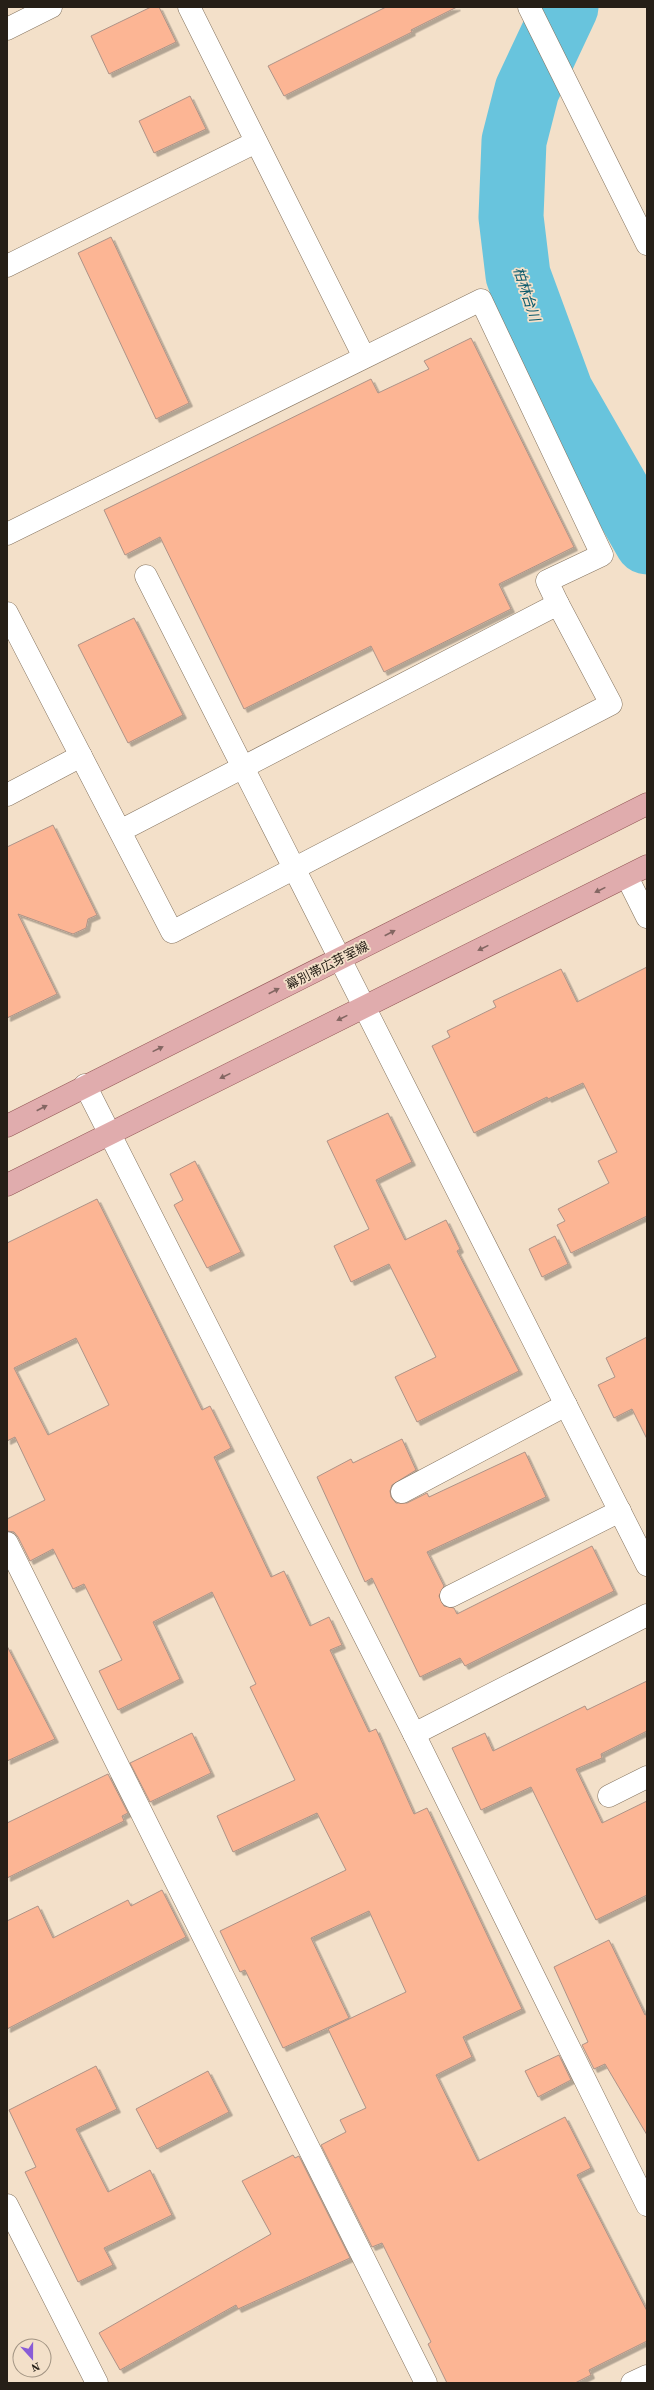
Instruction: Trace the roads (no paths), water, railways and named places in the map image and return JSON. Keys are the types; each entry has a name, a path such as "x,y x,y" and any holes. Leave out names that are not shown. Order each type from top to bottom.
{"main road":[{"name":"幕別帯広芽室線","path":"7,1126 85,1085 647,804"},
{"path":"7,1185 110,1132 647,866"}],"street":[{"path":"7,29 51,7"},
{"path":"189,7 364,357"},
{"path":"529,7 647,244"},
{"path":"7,266 256,142"},
{"path":"7,534 481,300 602,555 547,581 611,704 172,932 7,613"},
{"path":"146,576 647,1564"},
{"path":"120,831 558,604"},
{"path":"7,795 81,756"},
{"path":"627,877 647,917"},
{"path":"85,1085 414,1734 647,2205"},
{"path":"402,1492 566,1404"},
{"path":"451,1596 620,1511"},
{"path":"7,1543 426,2383"},
{"path":"414,1734 647,1615"},
{"path":"609,1796 647,1777"},
{"path":"7,2205 97,2383"},
{"path":"632,2383 647,2376"}],"waterway":[{"name":"柏林台川","path":"566,7 527,90 514,141 511,217 518,275 561,392 647,542"}]}
